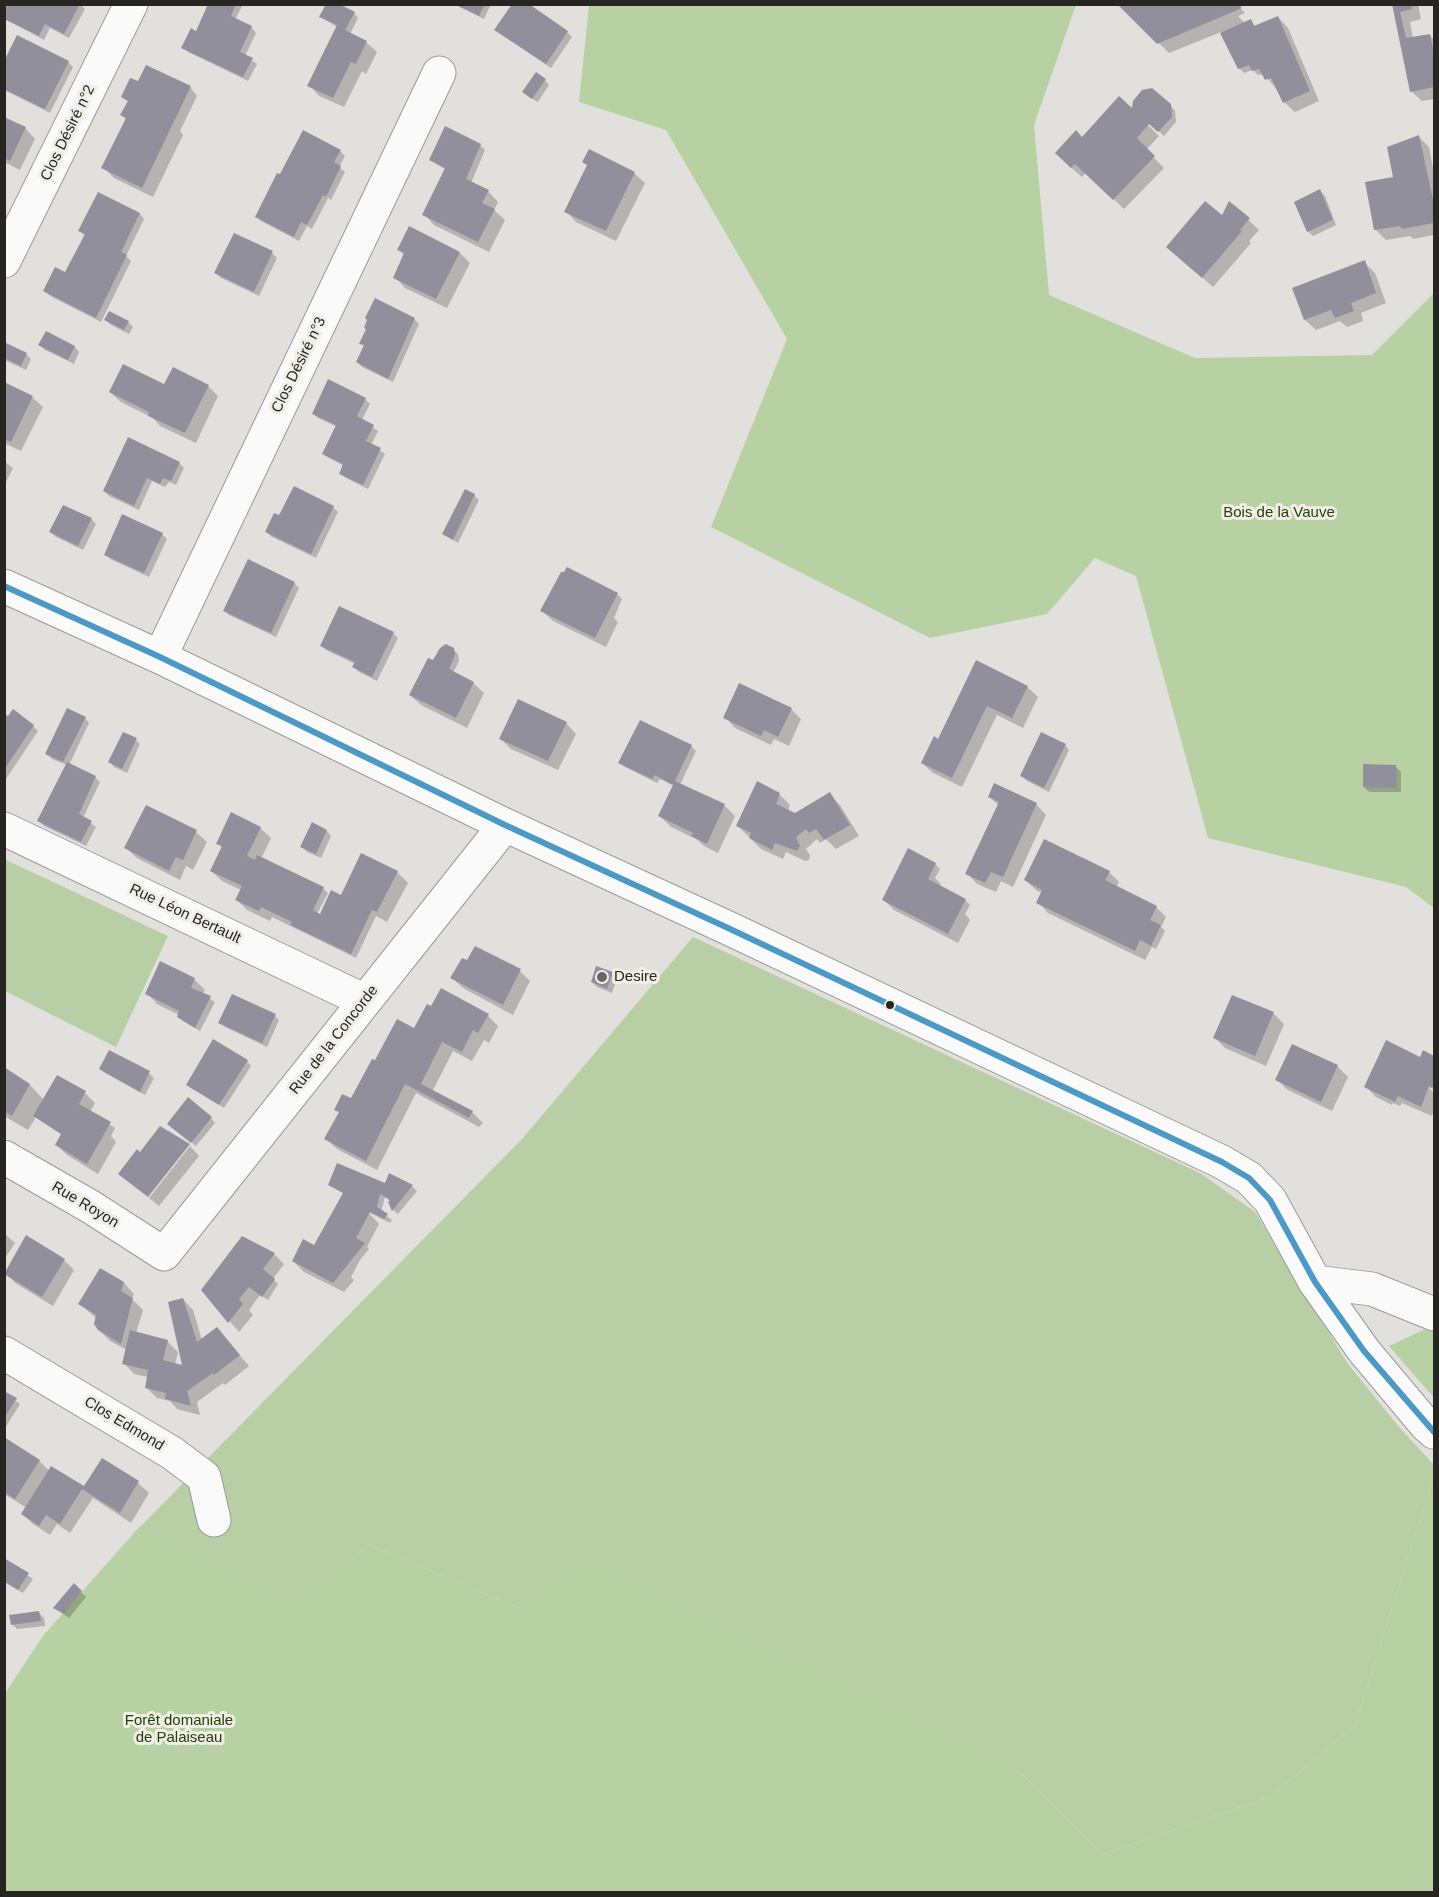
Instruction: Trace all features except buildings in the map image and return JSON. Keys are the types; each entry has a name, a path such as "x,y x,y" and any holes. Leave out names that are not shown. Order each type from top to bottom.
{"street":[{"name":"Clos Désiré n°2","path":"4,261 131,4"},
{"name":"Clos Désiré n°3","path":"160,657 439,73"},
{"path":"4,586 160,657 505,825 689,909 1222,1162 1249,1178 1270,1200 1315,1282 1364,1351 1434,1432"},
{"name":"Rue de la Concorde","path":"164,1254 505,825"},
{"name":"Rue Léon Bertault","path":"4,829 365,1001"},
{"name":"Rue Royon","path":"4,1157 90,1207 164,1254"},
{"path":"1315,1282 1372,1289 1434,1314"},
{"name":"Clos Edmond","path":"4,1353 172,1453 204,1477 214,1520"}],"green space":[{"name":"Bois de la Vauve","path":"589,5 1076,5 1034,125 1049,295 1195,358 1372,355 1434,293 1434,908 1406,887 1208,838 1136,576 1095,558 1047,614 930,638 711,527 787,339 666,130 579,102"},
{"path":"4,859 168,936 116,1047 5,991"},
{"path":"693,937 1200,1173 1255,1212 1348,1364 1399,1427 1434,1465 1434,1475 1355,1725 1269,1797 1103,1854 1019,1771 519,1608 369,1544 294,1607 133,1534 522,1139"},
{"path":"1434,1325 1434,1398 1389,1346"},
{"name":"Forêt domaniale de Palaiseau","path":"1434,1475 1434,1892 5,1892 4,1695 43,1636 140,1526 294,1606 369,1544 519,1608 585,1559 1019,1771 1103,1854 1269,1797 1355,1725"}],"transit line":[{"path":"4,586 160,657 505,825 1222,1162 1249,1178 1270,1200 1315,1282 1364,1351 1434,1432"}],"place":[{"name":"Desire","path":"602,977"}]}
